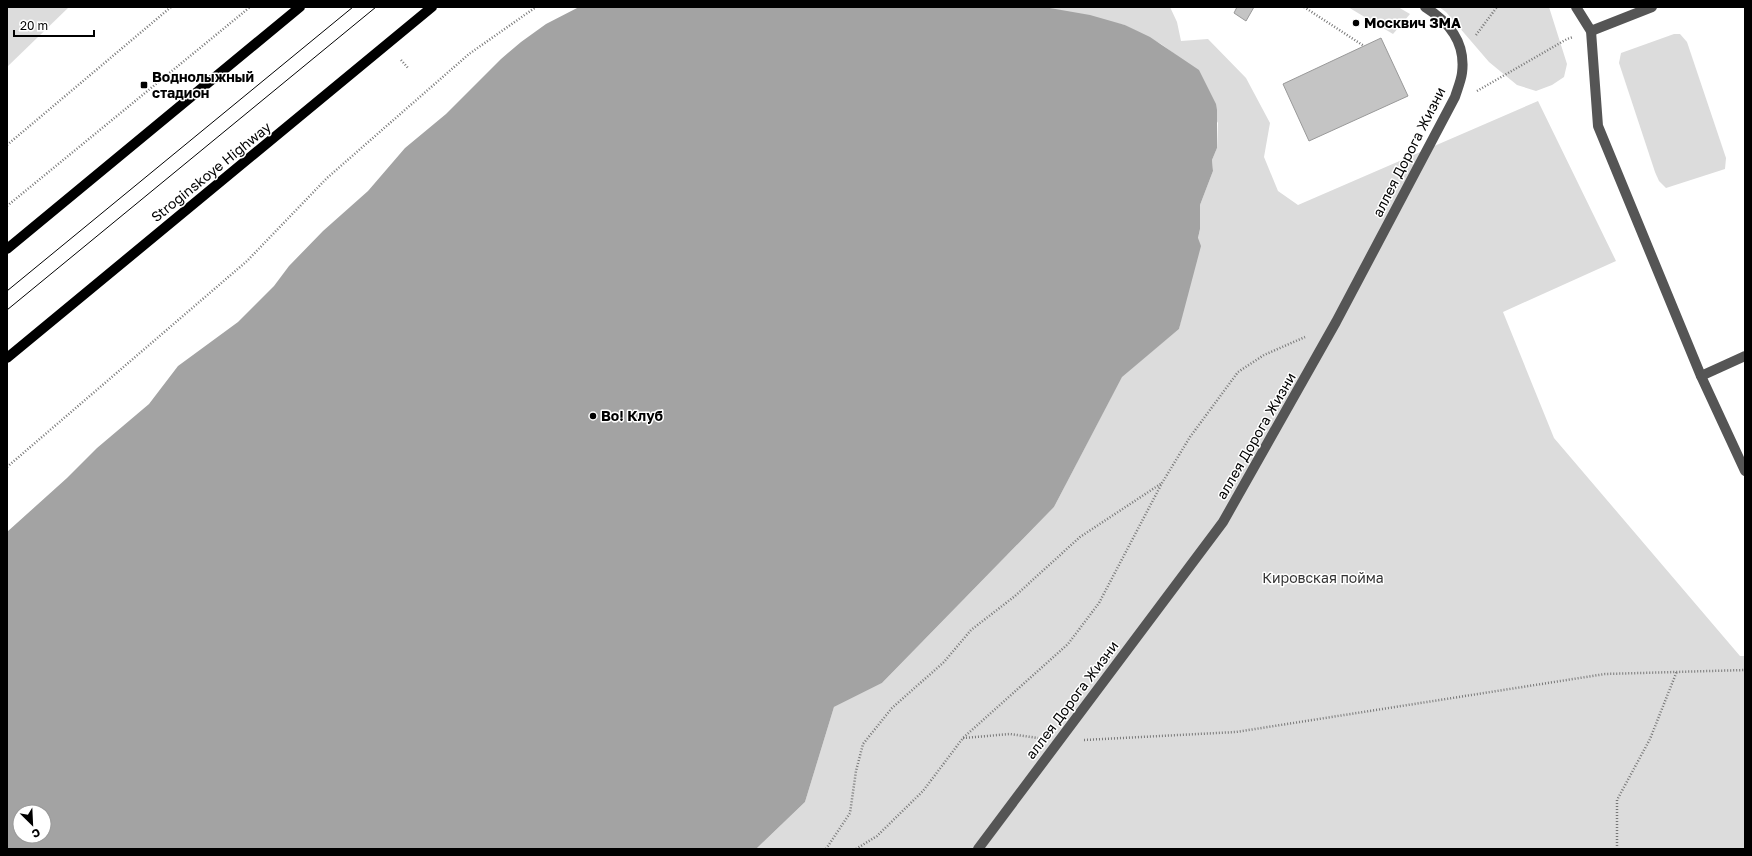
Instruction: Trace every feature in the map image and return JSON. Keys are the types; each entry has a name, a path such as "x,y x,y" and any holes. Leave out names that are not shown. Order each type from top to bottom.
{"main road":[{"path":"7,249 300,7"},
{"name":"Stroginskoye Highway","path":"7,358 432,7"}],"street":[{"name":"аллея Дорога Жизни","path":"978,849 1223,522 1336,322 1455,97 1462,74 1462,55 1455,34 1440,16 1425,7"},
{"path":"1576,7 1591,31 1598,126 1701,376 1745,471"},
{"path":"1591,31 1652,7"},
{"path":"1701,376 1745,356"}],"path":[{"path":"7,145 171,7"},
{"path":"7,206 250,7"},
{"path":"7,467 246,261 327,178 469,54 536,7"},
{"path":"1304,7 1364,46"},
{"path":"1462,55 1497,7"},
{"path":"1477,91 1567,39 1591,31"},
{"path":"401,60 408,68"},
{"path":"856,849 877,836 923,791 963,738 1068,644 1099,603 1162,482 1190,437 1238,372 1264,355 1307,336"},
{"path":"826,849 850,813 856,771 863,744 892,708 944,662 971,630 1015,596 1080,537 1162,482"},
{"path":"963,738 1010,734 1058,741 1236,732 1605,674 1745,670"},
{"path":"1617,849 1617,800 1650,739 1677,672"}],"green space":[{"path":"8,7 69,7 7,67"},
{"name":"Кировская пойма","path":"1044,7 1170,7 1177,22 1181,41 1208,39 1246,78 1270,123 1264,157 1278,191 1298,205 1538,101 1616,261 1503,312 1554,438 1740,656 1745,656 1745,849 756,849 805,802 834,707 882,683 1054,507 1122,376 1179,329 1200,229 1200,205 1213,171 1212,160 1217,148 1218,123 1180,58 1161,44 1125,25"},
{"path":"1348,7 1398,7 1410,14 1393,34"},
{"path":"1439,7 1549,7 1567,64 1564,77 1552,85 1536,91 1517,85 1489,62 1446,12"},
{"path":"1674,34 1680,34 1687,42 1726,158 1725,169 1666,188 1659,181 1655,172 1619,63 1621,53"}],"shaded area":[{"name":"Во! Клуб","path":"579,7 1044,7 1090,15 1125,25 1150,37 1199,70 1216,104 1217,148 1212,160 1213,171 1200,205 1200,229 1198,238 1201,246 1179,329 1122,377 1054,507 882,683 834,707 805,802 756,849 7,849 7,532 67,478 97,448 149,404 178,366 238,322 274,286 289,266 323,231 368,191 405,148 446,114 501,59 546,24"}],"building":[{"path":"1237,7 1254,7 1246,21 1234,13"},
{"path":"1381,38 1408,96 1309,141 1283,84"}],"tram line":[{"path":"7,291 353,7"},
{"path":"7,310 376,7"}],"place":[{"name":"Москвич ЗМА","path":"1356,23"},
{"name":"Воднолыжный стадион","path":"144,85"},
{"name":"Во! Клуб","path":"593,416"}]}
